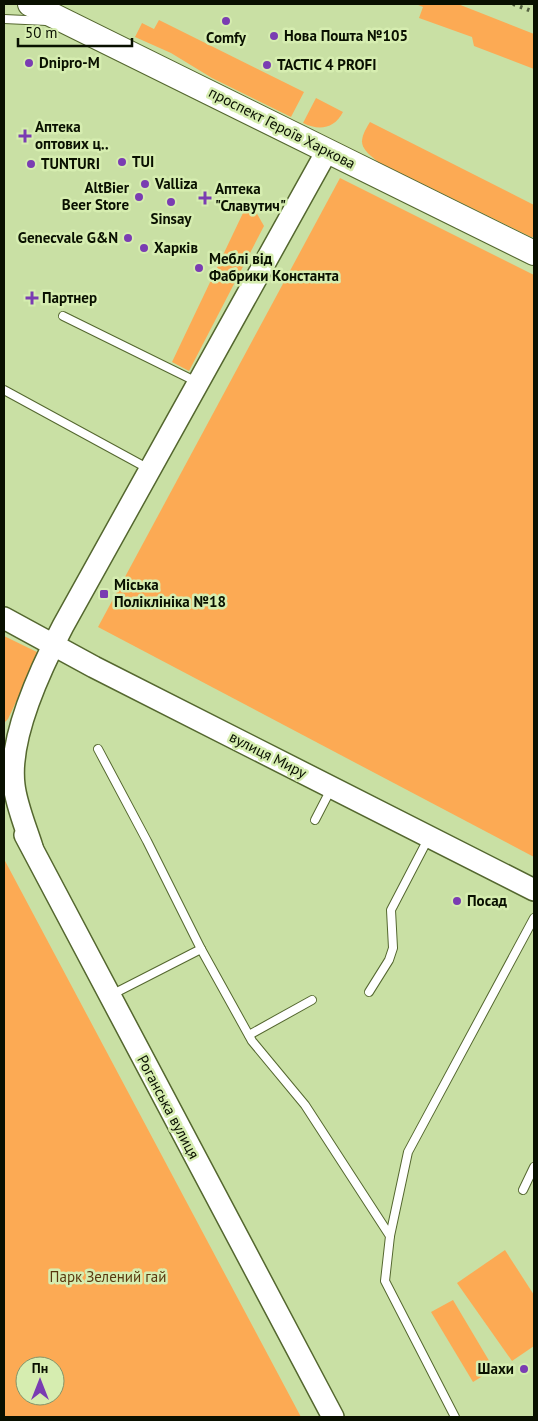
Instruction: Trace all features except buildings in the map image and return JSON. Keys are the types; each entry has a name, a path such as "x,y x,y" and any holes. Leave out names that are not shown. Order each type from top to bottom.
{"main road":[{"name":"проспект Героїв Харкова","path":"30,4 166,69 534,253"},
{"path":"32,847 14,785 14,752 21,724 53,645 327,151"},
{"name":"вулиця Миру","path":"4,618 94,667 534,890"},
{"name":"Роганська вулиця","path":"4,796 332,1417"}],"lane":[{"path":"4,18 70,23"},
{"path":"62,316 199,383"},
{"path":"4,390 151,469"},
{"path":"98,749 147,841 200,949 252,1041 304,1106 390,1236"},
{"path":"315,820 331,787"},
{"path":"369,992 389,960 393,948 391,910 429,837"},
{"path":"455,1417 385,1282 390,1236 408,1152 534,918"},
{"path":"110,996 200,949"},
{"path":"249,1034 312,1000"},
{"path":"523,1190 534,1167"}],"green space":[{"path":"416,4 458,4 534,34 534,69 474,46 472,37 419,18 423,7"},
{"path":"159,20 304,92 291,117 212,78 171,53 135,37 142,23 154,29"},
{"path":"316,98 343,112 331,125 320,128 303,123"},
{"path":"370,122 534,205 534,237 378,162 367,152 362,144 363,135"},
{"path":"340,178 534,275 534,857 98,627"},
{"path":"256,212 264,226 189,371 172,362 243,213"},
{"path":"4,636 39,653 8,719 4,723"},
{"name":"Парк Зелений гай","path":"4,859 301,1417 4,1417"},
{"path":"505,1250 534,1295 534,1346 512,1361 457,1283"},
{"path":"453,1300 494,1369 473,1382 431,1312"}],"railway":[{"path":"513,4 534,12"}],"place":[{"name":"Comfy","path":"226,21"},
{"name":"Нова Пошта №105","path":"274,36"},
{"name":"Dnipro-M","path":"29,63"},
{"name":"TACTIC 4 PROFI","path":"267,65"},
{"name":"Аптека оптових ц‥","path":"25,136"},
{"name":"TUI","path":"122,162"},
{"name":"TUNTURI","path":"31,164"},
{"name":"Valliza","path":"145,184"},
{"name":"AltBier Beer Store","path":"139,197"},
{"name":"Аптека \"Славутич\"","path":"205,198"},
{"name":"Sinsay","path":"171,202"},
{"name":"Genecvale G&N","path":"128,238"},
{"name":"Харків","path":"144,248"},
{"name":"Меблі від Фабрики Константа","path":"199,268"},
{"name":"Партнер","path":"32,298"},
{"name":"Міська Поліклініка №18","path":"104,594"},
{"name":"Посад","path":"457,901"},
{"name":"Шахи","path":"524,1369"}]}
